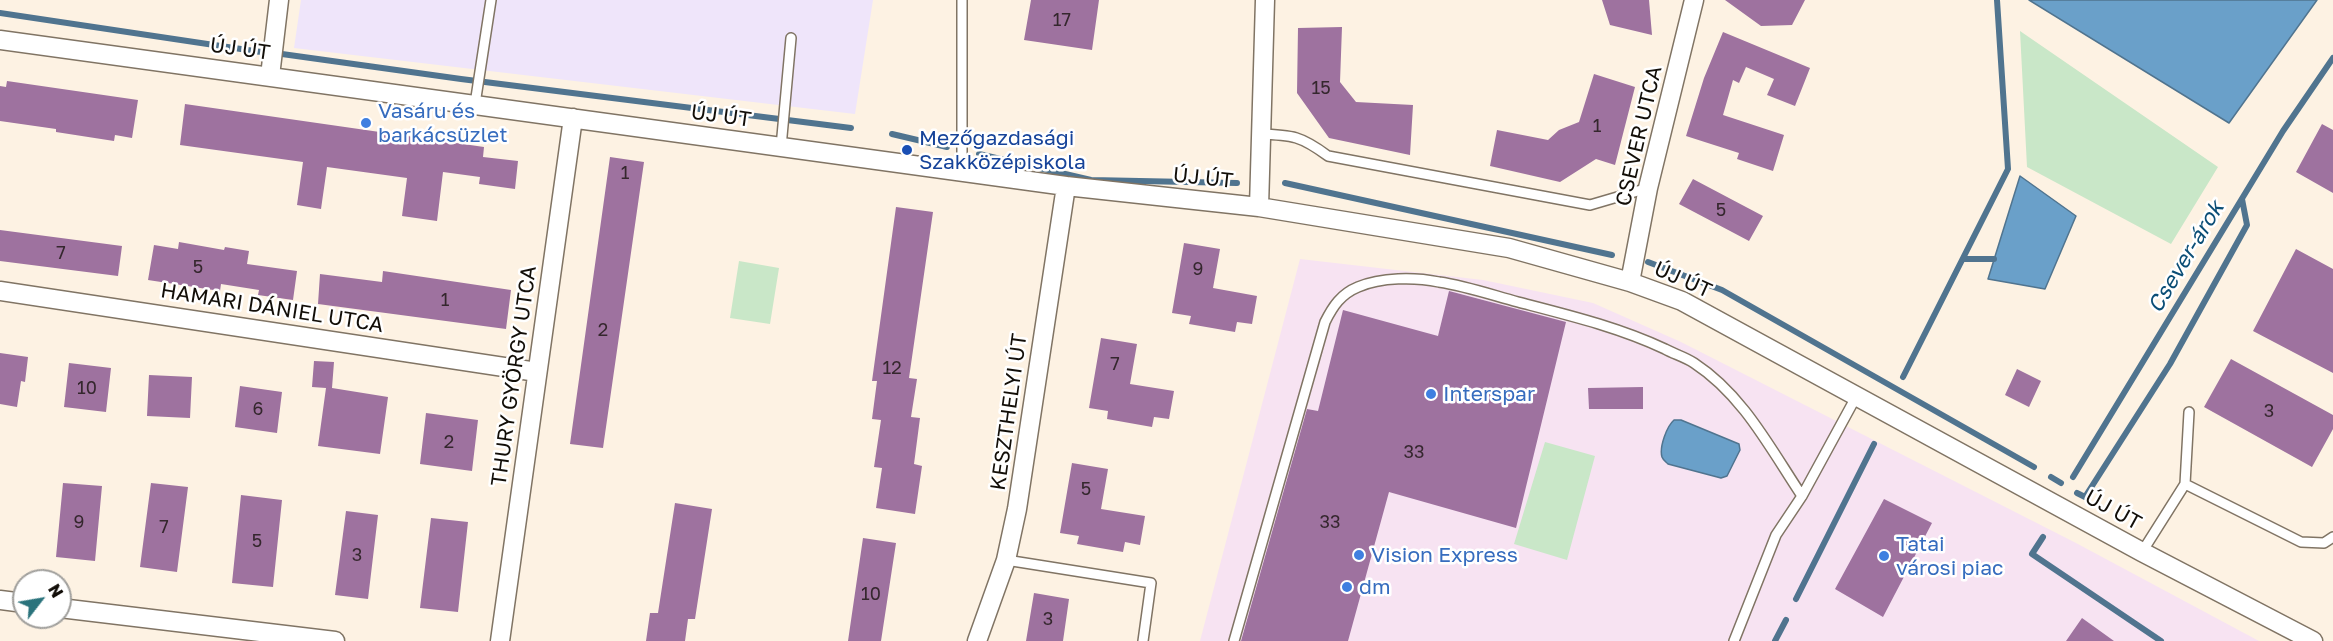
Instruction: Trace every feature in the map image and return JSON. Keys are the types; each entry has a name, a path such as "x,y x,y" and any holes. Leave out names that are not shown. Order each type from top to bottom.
{"street":[{"path":"270,76 279,0"},
{"path":"1258,207 1265,0"},
{"name":"CSEVER UTCA","path":"1630,282 1648,188 1694,0"},
{"name":"ÚJ ÚT","path":"0,40 270,76 476,97 573,118 891,160 1066,186 1258,207 1509,248 1630,282 1682,302 2142,552 2313,641"},
{"name":"THURY GYÖRGY UTCA","path":"500,641 573,118"},
{"name":"KESZTHELYI ÚT","path":"977,641 1006,560 1017,509 1066,186"},
{"name":"HAMARI DÁNIEL UTCA","path":"0,291 537,372"},
{"path":"72,610 205,633 335,641"}],"lane":[{"path":"476,97 491,0"},
{"path":"962,0 962,172"},
{"path":"781,147 791,38"},
{"path":"1259,134 1291,135 1309,142 1328,156 1590,205 1648,188"},
{"path":"1234,641 1325,322 1333,306 1343,296 1359,286 1373,282 1398,280 1439,282 1590,321 1649,342 1694,363 1735,397 1762,432 1802,496"},
{"path":"1734,641 1776,535 1802,496 1856,397"},
{"path":"2142,552 2185,484 2189,412"},
{"path":"2185,484 2301,542 2324,543 2333,537"},
{"path":"1006,560 1151,583 1143,641"}],"shaded area":[{"path":"301,0 873,0 855,114 294,48"},
{"path":"1300,259 1483,280 1593,303 1681,342 2076,543 2259,641 1200,641"}],"green space":[{"path":"2020,31 2218,167 2171,244 2027,167"},
{"path":"739,261 779,268 770,324 730,318"},
{"path":"1545,442 1595,456 1567,560 1514,544"}],"water":[{"path":"2029,0 2317,0 2229,123"},
{"path":"2020,176 2076,216 2045,289 1988,279"},
{"path":"1674,420 1681,420 1739,444 1740,450 1727,476 1721,478 1668,464 1665,461 1661,453 1664,437"}],"building":[{"path":"1031,0 1099,0 1092,50 1024,40"},
{"path":"1602,0 1649,0 1652,35 1610,25"},
{"path":"1725,0 1805,0 1792,25 1761,26"},
{"path":"1342,27 1340,82 1356,102 1413,105 1410,155 1329,138 1297,93 1298,28"},
{"path":"1723,32 1810,68 1795,106 1767,95 1774,79 1746,67 1739,83 1733,80 1723,115 1784,135 1773,171 1737,159 1739,153 1686,136 1704,78"},
{"path":"1594,74 1635,87 1615,165 1596,159 1560,182 1490,166 1497,130 1548,140 1559,130 1579,122"},
{"path":"7,81 138,100 132,138 115,135 114,141 0,121 0,86 6,87"},
{"path":"185,104 484,147 483,157 518,161 515,189 479,184 480,177 443,172 437,221 402,216 407,178 327,167 321,209 297,205 303,162 180,145"},
{"path":"2322,124 2333,130 2333,193 2296,172"},
{"path":"610,157 644,162 603,448 570,444"},
{"path":"1693,179 1763,216 1749,241 1679,204"},
{"path":"896,207 933,212 909,378 917,379 911,417 920,418 914,464 922,466 915,514 876,508 882,468 874,467 881,420 872,419 877,381 872,381"},
{"path":"0,230 122,246 118,276 0,261"},
{"path":"179,242 224,250 225,247 249,251 247,264 297,271 293,300 258,295 259,290 221,284 220,291 148,280 154,245 178,249"},
{"path":"1184,243 1220,249 1213,288 1257,296 1252,324 1237,322 1235,332 1189,324 1191,316 1172,313"},
{"path":"2296,249 2333,269 2333,373 2253,331"},
{"path":"383,271 511,290 506,329 318,304 320,274 382,282"},
{"path":"1449,291 1566,322 1516,528 1389,492 1348,641 1241,641 1307,409 1318,411 1343,310 1438,336"},
{"path":"1101,338 1137,344 1130,384 1174,391 1169,419 1154,417 1152,427 1107,419 1108,411 1089,408"},
{"path":"0,353 28,357 25,382 21,381 17,407 0,404"},
{"path":"2231,359 2333,415 2333,429 2312,467 2204,407"},
{"path":"314,361 334,362 332,388 388,397 380,454 318,446 326,388 312,387"},
{"path":"69,363 111,368 106,412 64,407"},
{"path":"2017,369 2041,381 2029,407 2005,395"},
{"path":"149,375 192,377 190,418 147,416"},
{"path":"240,386 282,392 277,433 235,427"},
{"path":"1643,387 1643,409 1589,409 1588,388"},
{"path":"426,413 478,420 472,471 420,464"},
{"path":"1072,463 1108,469 1101,509 1145,516 1140,545 1125,542 1123,552 1077,544 1079,536 1060,533"},
{"path":"63,483 102,486 95,561 56,557"},
{"path":"151,483 188,487 177,572 140,567"},
{"path":"241,495 282,500 273,587 232,583"},
{"name":"Tatai városi piac","path":"1884,499 1932,523 1883,617 1835,589"},
{"path":"675,503 712,509 695,619 688,619 685,641 646,641 650,613 658,613"},
{"path":"346,511 378,515 368,599 335,595"},
{"path":"431,518 468,522 458,612 420,608"},
{"path":"863,538 896,543 881,641 848,641"},
{"path":"1034,593 1069,599 1063,641 1026,641"},
{"path":"2082,618 2114,641 2066,641"}],"waterway":[{"path":"1903,377 2008,169 1997,0"},
{"path":"0,13 261,52"},
{"path":"282,54 851,128"},
{"name":"Csever-árok","path":"2073,477 2283,131 2333,58"},
{"path":"892,134 947,147"},
{"path":"979,154 1091,180 1237,183"},
{"path":"1285,183 1612,255"},
{"path":"2077,493 2085,497 2170,364 2247,225 2242,199"},
{"path":"1963,259 1994,259"},
{"path":"1648,262 1722,290 2034,467"},
{"path":"1796,599 1874,444"},
{"path":"2051,477 2061,483"},
{"path":"2043,537 2032,554 2161,641"},
{"path":"1775,641 1786,620"}],"place":[{"name":"Vasáru és barkácsüzlet","path":"366,123"},
{"name":"Mezőgazdasági Szakközépiskola","path":"907,150"},
{"name":"Interspar","path":"1431,394"},
{"name":"Vision Express","path":"1359,555"},
{"name":"Tatai városi piac","path":"1884,556"},
{"name":"dm","path":"1347,587"}]}
